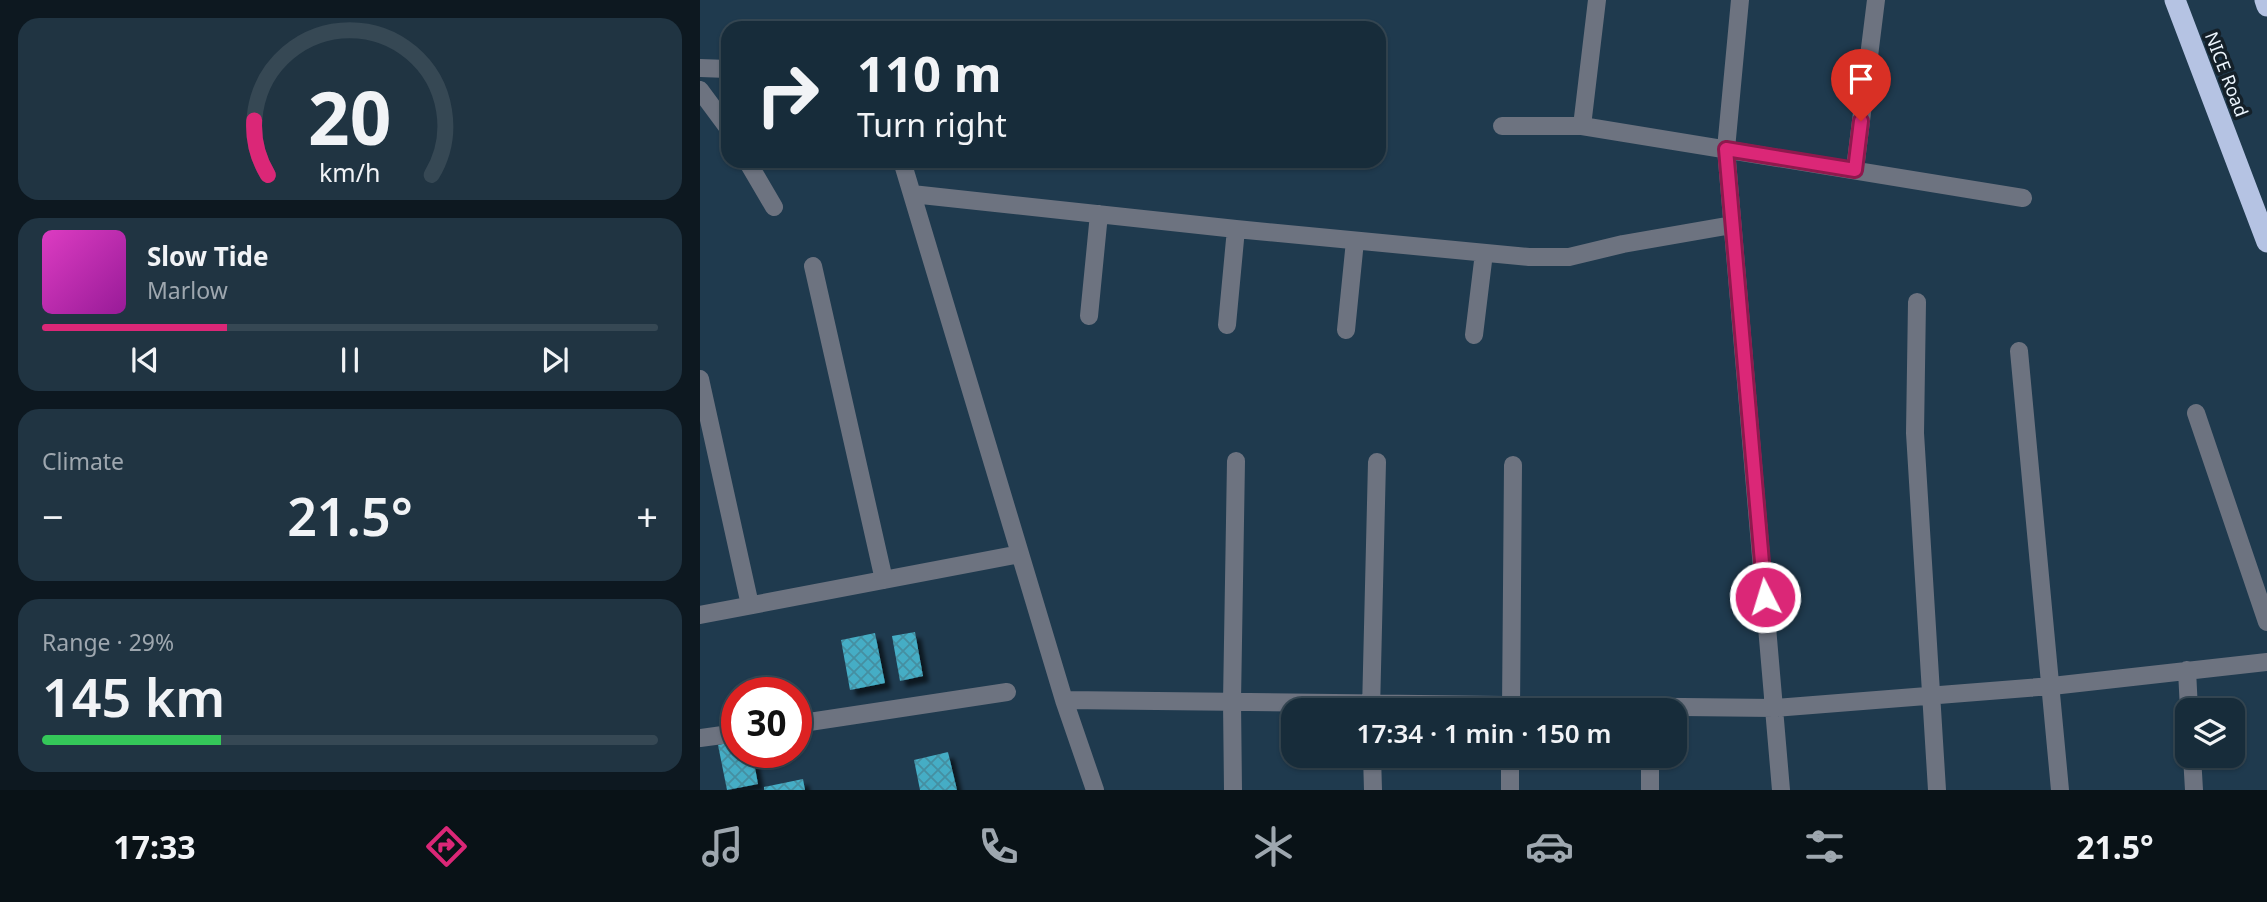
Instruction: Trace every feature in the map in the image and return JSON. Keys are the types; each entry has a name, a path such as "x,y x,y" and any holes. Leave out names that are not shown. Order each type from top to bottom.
{"highway":[{"name":"NICE Road","path":"2175,0 2267,242"},
{"path":"2265,0 2267,6"}],"street":[{"path":"1582,126 1597,0"},
{"path":"1740,0 1726,149 1782,790"},
{"path":"1855,170 1876,0"},
{"path":"700,68 721,69"},
{"path":"700,90 721,118"},
{"path":"1502,126 1582,126 2023,198"},
{"path":"751,168 774,206"},
{"path":"904,168 1064,700 1095,790"},
{"path":"912,194 1529,257 1569,257 1623,244 1732,225"},
{"path":"1089,316 1098,214"},
{"path":"1227,325 1236,229"},
{"path":"1346,330 1355,241"},
{"path":"1474,335 1484,253"},
{"path":"813,266 884,580"},
{"path":"1917,302 1914,433 1937,790"},
{"path":"2019,351 2060,790"},
{"path":"700,379 750,605"},
{"path":"2196,413 2267,622"},
{"path":"1233,790 1236,461"},
{"path":"1371,698 1377,462"},
{"path":"1511,698 1513,465"},
{"path":"700,615 1020,554"},
{"path":"1687,709 1774,708 1931,696 2052,686 2267,662"},
{"path":"2187,670 2188,698"},
{"path":"812,722 1007,692"},
{"path":"1064,700 1281,704"},
{"path":"700,738 721,735"},
{"path":"1372,768 1373,790"},
{"path":"1510,768 1510,790"},
{"path":"1650,768 1650,790"},
{"path":"2193,768 2194,790"}],"building":[{"path":"915,632 923,676 900,681 892,636"},
{"path":"875,633 885,683 850,690 841,640"},
{"path":"948,752 957,790 920,790 914,760"},
{"path":"723,768 755,768 758,784 727,790"},
{"path":"803,779 805,790 764,790 764,787"}],"route":[{"path":"1765,597 1726,149 1855,170 1861,121"}]}
